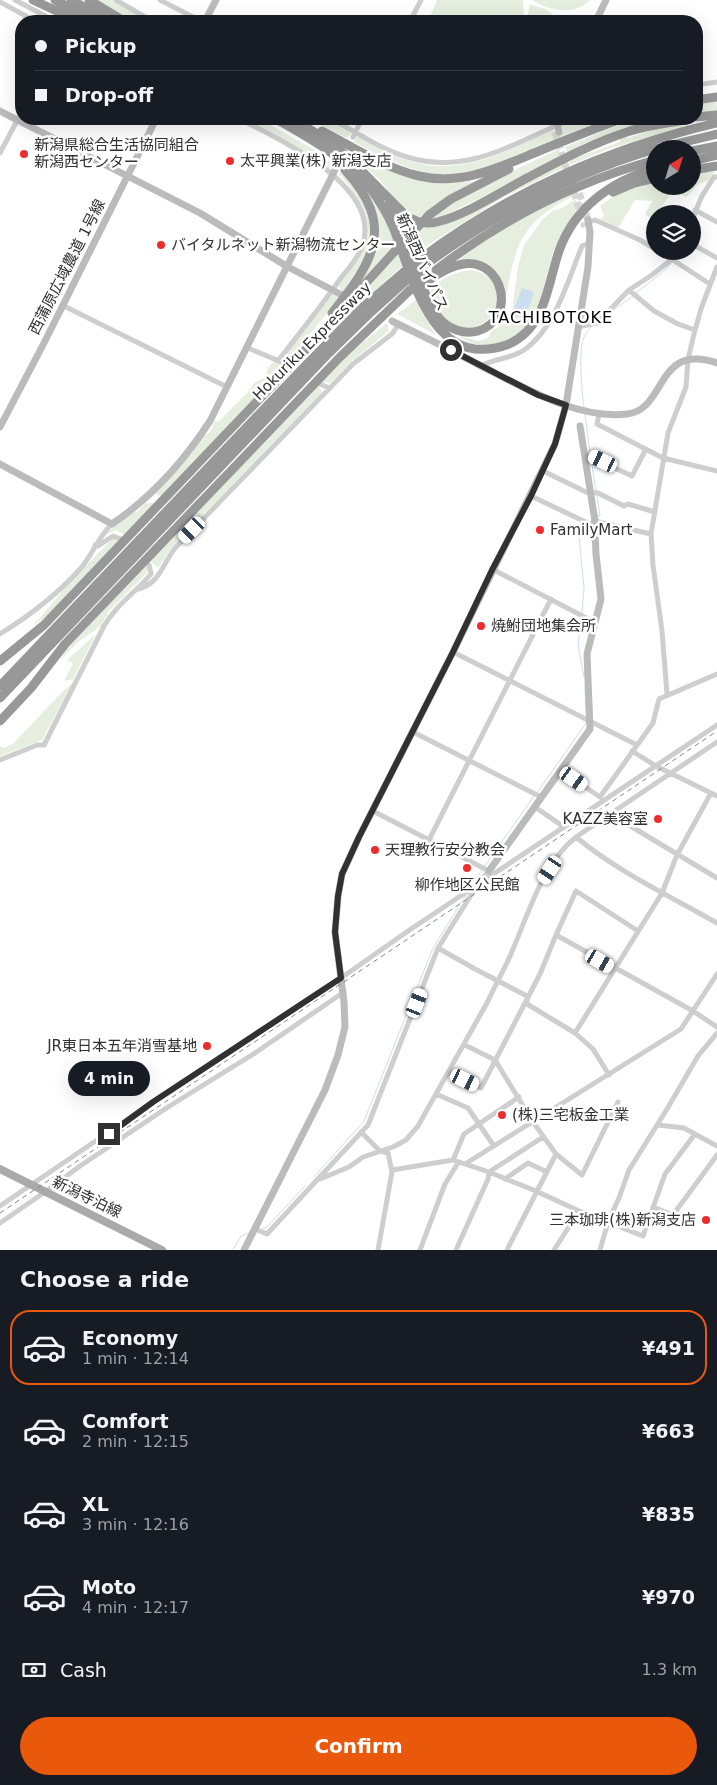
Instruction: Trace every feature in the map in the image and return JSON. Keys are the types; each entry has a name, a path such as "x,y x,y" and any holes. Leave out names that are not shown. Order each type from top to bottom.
{"highway":[{"path":"33,0 65,15"},
{"path":"55,0 84,15"},
{"path":"71,0 100,15"},
{"path":"89,0 114,15"},
{"path":"703,99 717,97"},
{"path":"703,116 717,115"},
{"name":"Hokuriku Expressway","path":"0,686 362,308 484,215 544,182 654,139 717,123"},
{"name":"新潟西バイパス","path":"286,125 322,147 350,168 371,189 386,213 431,319 447,336 466,347 480,349 500,347 518,339 533,325 543,307 563,240 576,220 595,198 616,184 646,172"},
{"path":"304,125 336,147 368,176 405,215 416,221 432,223 458,214 530,176 593,146 628,132 661,125"},
{"path":"307,125 397,168 419,176 442,179 476,175 605,125"},
{"name":"Hokuriku Expressway","path":"692,140 717,134"},
{"path":"0,661 44,625 429,215 464,192 574,137"},
{"path":"701,149 717,146"},
{"path":"287,367 352,287 368,260 376,234 374,216 367,199 347,171 322,147"},
{"name":"Hokuriku Expressway","path":"422,263 533,197 606,165 646,152"},
{"path":"701,159 717,155"},
{"path":"0,721 31,688 64,644 359,337 411,292 473,243 537,206 601,177 646,163"},
{"path":"701,169 717,166"},
{"path":"368,176 392,210 427,295 440,319 454,329 470,332 486,327 500,310 502,294 500,286 496,278 482,267 474,264 456,266 428,279"},
{"path":"576,220 597,202 619,189 646,181"},
{"name":"Hokuriku Expressway","path":"0,698 328,354 406,276"}],"main road":[{"name":"新潟寺泊線","path":"0,1169 162,1250"}],"street":[{"path":"15,0 44,15"},
{"path":"116,0 142,15"},
{"path":"160,0 189,15"},
{"path":"413,15 421,0"},
{"path":"599,15 606,0"},
{"path":"207,15 212,1"},
{"path":"0,2 23,15"},
{"path":"703,84 717,82"},
{"path":"0,110 15,114"},
{"path":"0,153 15,125"},
{"path":"36,125 128,177 200,213 288,267 342,295"},
{"name":"西蒲原広域農道 1号線","path":"0,427 153,125"},
{"path":"251,125 334,173 359,206 364,217 365,228 361,248 333,290 278,361"},
{"path":"341,125 354,134 406,157 440,164 464,162 488,156 556,126"},
{"path":"354,134 359,125"},
{"path":"0,634 33,613 60,588 88,559 103,533 149,495 190,452 210,421 228,387 334,173"},
{"path":"698,205 714,177 717,177"},
{"path":"701,213 717,222"},
{"path":"244,1250 325,1090 338,1055 345,1027 344,992 335,932 342,874 492,570 531,496 555,444 566,405 588,267 589,243 587,223 594,220 646,244"},
{"path":"481,366 491,360 509,357 523,351 546,330 582,246 589,243"},
{"path":"701,249 717,258"},
{"path":"578,327 597,323 628,290 652,275 671,260"},
{"path":"674,260 710,284"},
{"path":"667,694 651,534 668,433 686,387 688,359 695,330 717,267"},
{"path":"628,290 654,311 678,324 695,330"},
{"path":"62,305 228,387"},
{"path":"139,589 156,581 171,553 361,356 392,334 395,323 538,395 599,414 630,414 642,409 672,368 688,359 707,360 717,363"},
{"path":"248,348 287,367"},
{"path":"320,384 329,388"},
{"path":"599,414 597,424 663,458 717,471"},
{"path":"255,1229 267,1234 368,1125 438,948 477,886 590,728 587,654 601,599 591,491 580,426"},
{"path":"585,454 632,476 646,449"},
{"path":"0,464 112,524"},
{"path":"543,471 586,492 598,493 624,506 628,504 655,512"},
{"path":"149,495 156,502"},
{"path":"531,496 594,523 651,534"},
{"path":"191,520 199,523"},
{"path":"95,545 102,545 113,536 121,539"},
{"path":"0,760 37,745 44,745 109,618 139,589 151,574 149,564"},
{"path":"492,570 596,623"},
{"path":"429,840 551,599"},
{"path":"453,652 637,745"},
{"path":"560,770 600,797 653,723 659,699 717,674"},
{"path":"0,1206 717,725"},
{"path":"413,732 541,797"},
{"path":"320,1179 349,1167 363,1157 393,1147 406,1140 418,1126 488,1001 509,959 539,886 565,846 717,742"},
{"path":"632,751 656,766 717,796"},
{"path":"575,1033 662,893 677,855 711,793"},
{"path":"535,806 564,827"},
{"path":"373,811 489,870"},
{"path":"622,820 717,878"},
{"path":"576,837 590,849 662,893 717,923"},
{"path":"448,1072 481,1088 540,974 576,891 638,931"},
{"path":"556,935 693,1011 717,1027"},
{"path":"438,948 527,996"},
{"path":"464,1164 680,1029 717,974"},
{"path":"0,1223 80,1166 344,992"},
{"path":"527,996 527,1004 575,1033 593,1049 609,1075"},
{"path":"600,1250 608,1222 620,1198 629,1170 658,1125 698,1056 717,1032"},
{"path":"464,1045 495,1060 543,1138 556,1154 582,1175 618,1102"},
{"path":"436,1094 468,1108 480,1122 494,1146"},
{"path":"420,1250 455,1162 464,1134 518,1097"},
{"path":"658,1125 684,1128 717,1146"},
{"path":"362,1133 380,1152 388,1153 392,1170 378,1250"},
{"path":"392,1170 455,1162 464,1164 489,1172 643,1236 665,1174 696,1134"},
{"path":"456,1250 488,1179 489,1172 543,1138"},
{"path":"508,1250 556,1154"},
{"path":"653,1207 673,1215 717,1155"},
{"path":"504,1179 528,1163 546,1172"},
{"path":"554,1250 579,1211"}],"green space":[{"path":"94,0 114,0 138,15 119,15"},
{"path":"437,0 523,0 524,15 431,15"},
{"path":"532,0 590,0 577,8 562,10 546,7"},
{"path":"530,4 547,10 553,15 527,15"},
{"path":"717,102 717,113 703,115 703,103"},
{"path":"253,125 270,125 313,149 333,165 329,169"},
{"path":"322,125 338,125 350,131 351,134 347,138"},
{"path":"591,125 560,137 559,133 563,132 562,126"},
{"path":"619,125 643,125 621,129 581,145 573,152 567,153 565,147"},
{"path":"682,125 683,127 611,148 570,165 569,160 620,142 620,139 624,137 628,138 657,129"},
{"path":"552,130 557,134 558,139 500,164 485,169 455,174 429,173 406,167 354,142 356,137 360,137 385,151 421,164 460,165 497,155"},
{"path":"559,149 563,158 441,217 429,219 476,190"},
{"path":"352,151 435,182 471,181 473,184 419,217 401,206 373,173 350,155"},
{"path":"564,162 566,167 504,197 415,253 408,241 423,226 436,225"},
{"path":"701,171 715,172 708,181 701,183"},
{"path":"340,172 355,187 363,199 373,233 363,263 343,292 338,286 358,258 365,238 366,227 361,205 342,176 339,175"},
{"path":"646,184 646,195 669,195 663,205 650,205 652,201 635,200 618,228 600,219 604,216 600,206 618,193"},
{"path":"361,186 377,205 395,243 354,292 374,251 378,229 376,216"},
{"path":"574,193 575,195 542,216 523,237 513,264 505,302 480,262 472,260 457,261 456,259 498,231"},
{"path":"576,199 579,209 558,241 550,263 539,307 529,325 521,333 510,339 494,344 478,344 461,338 459,336 479,341 488,338 492,330 505,324 512,310 518,267 524,245 543,219 553,210 560,209"},
{"path":"398,254 402,266 337,325 336,323"},
{"path":"473,270 489,278 497,289 498,302 492,314 483,324 470,328 456,325 441,313 429,289 449,276"},
{"path":"332,294 341,297 286,362 283,355"},
{"path":"417,299 421,311 436,335 397,314"},
{"path":"387,323 389,331 352,361 330,383 320,381 344,357"},
{"path":"274,361 284,365 253,402 162,496 156,495 158,488 193,452 200,439 210,432 215,421 218,422 249,391 255,382 264,378"},
{"path":"318,384 322,392 200,518 195,514"},
{"path":"145,503 155,504 124,535 116,530 103,536 133,512 137,512"},
{"path":"188,522 189,529 173,546 158,568 150,561"},
{"path":"113,538 120,539 47,616 33,626 70,582"},
{"path":"147,565 147,573 109,611 101,626 78,642 60,660 65,650"},
{"path":"96,634 73,679 64,681 73,663 67,660"},
{"path":"72,684 42,740 0,756 0,746 3,748 13,744 62,692"}],"water":[{"path":"522,288 534,292 526,316 527,320 512,314"}],"waterway":[{"path":"636,293 665,270 673,261"},
{"path":"612,311 633,296"},
{"path":"584,407 581,350 584,337 591,327"},
{"path":"585,414 590,454"},
{"path":"591,458 596,492"},
{"path":"597,495 600,516 598,517"},
{"path":"582,522 578,526 584,588 582,612"},
{"path":"581,619 578,645 584,677"},
{"path":"585,686 586,714"},
{"path":"537,793 586,723"},
{"path":"485,866 534,796"},
{"path":"472,885 482,870"},
{"path":"314,1177 364,1121 433,948 466,895"},
{"path":"262,1229 267,1227 305,1186"},
{"path":"233,1250 241,1236 249,1233"}],"tunnel":[{"path":"555,132 585,227"},
{"path":"576,183 588,220"}],"railway":[{"path":"0,1213 717,731"}],"place":[{"name":"新潟県総合生活協同組合 新潟西センター","path":"24,154"},
{"name":"太平興業(株) 新潟支店","path":"230,161"},
{"name":"バイタルネット新潟物流センター","path":"161,245"},
{"name":"FamilyMart","path":"540,530"},
{"name":"焼鮒団地集会所","path":"481,626"},
{"name":"KAZZ美容室","path":"658,819"},
{"name":"天理教行安分教会","path":"375,850"},
{"name":"柳作地区公民館","path":"467,868"},
{"name":"JR東日本五年消雪基地","path":"207,1046"},
{"name":"(株)三宅板金工業","path":"502,1115"},
{"name":"三本珈琲(株)新潟支店","path":"706,1220"}],"district":[{"name":"TACHIBOTOKE","path":"551,317"}],"route":[{"path":"109,1134 153,1102 341,978 335,932 342,874 492,570 531,496 555,444 566,405 538,395 451,350"}]}
